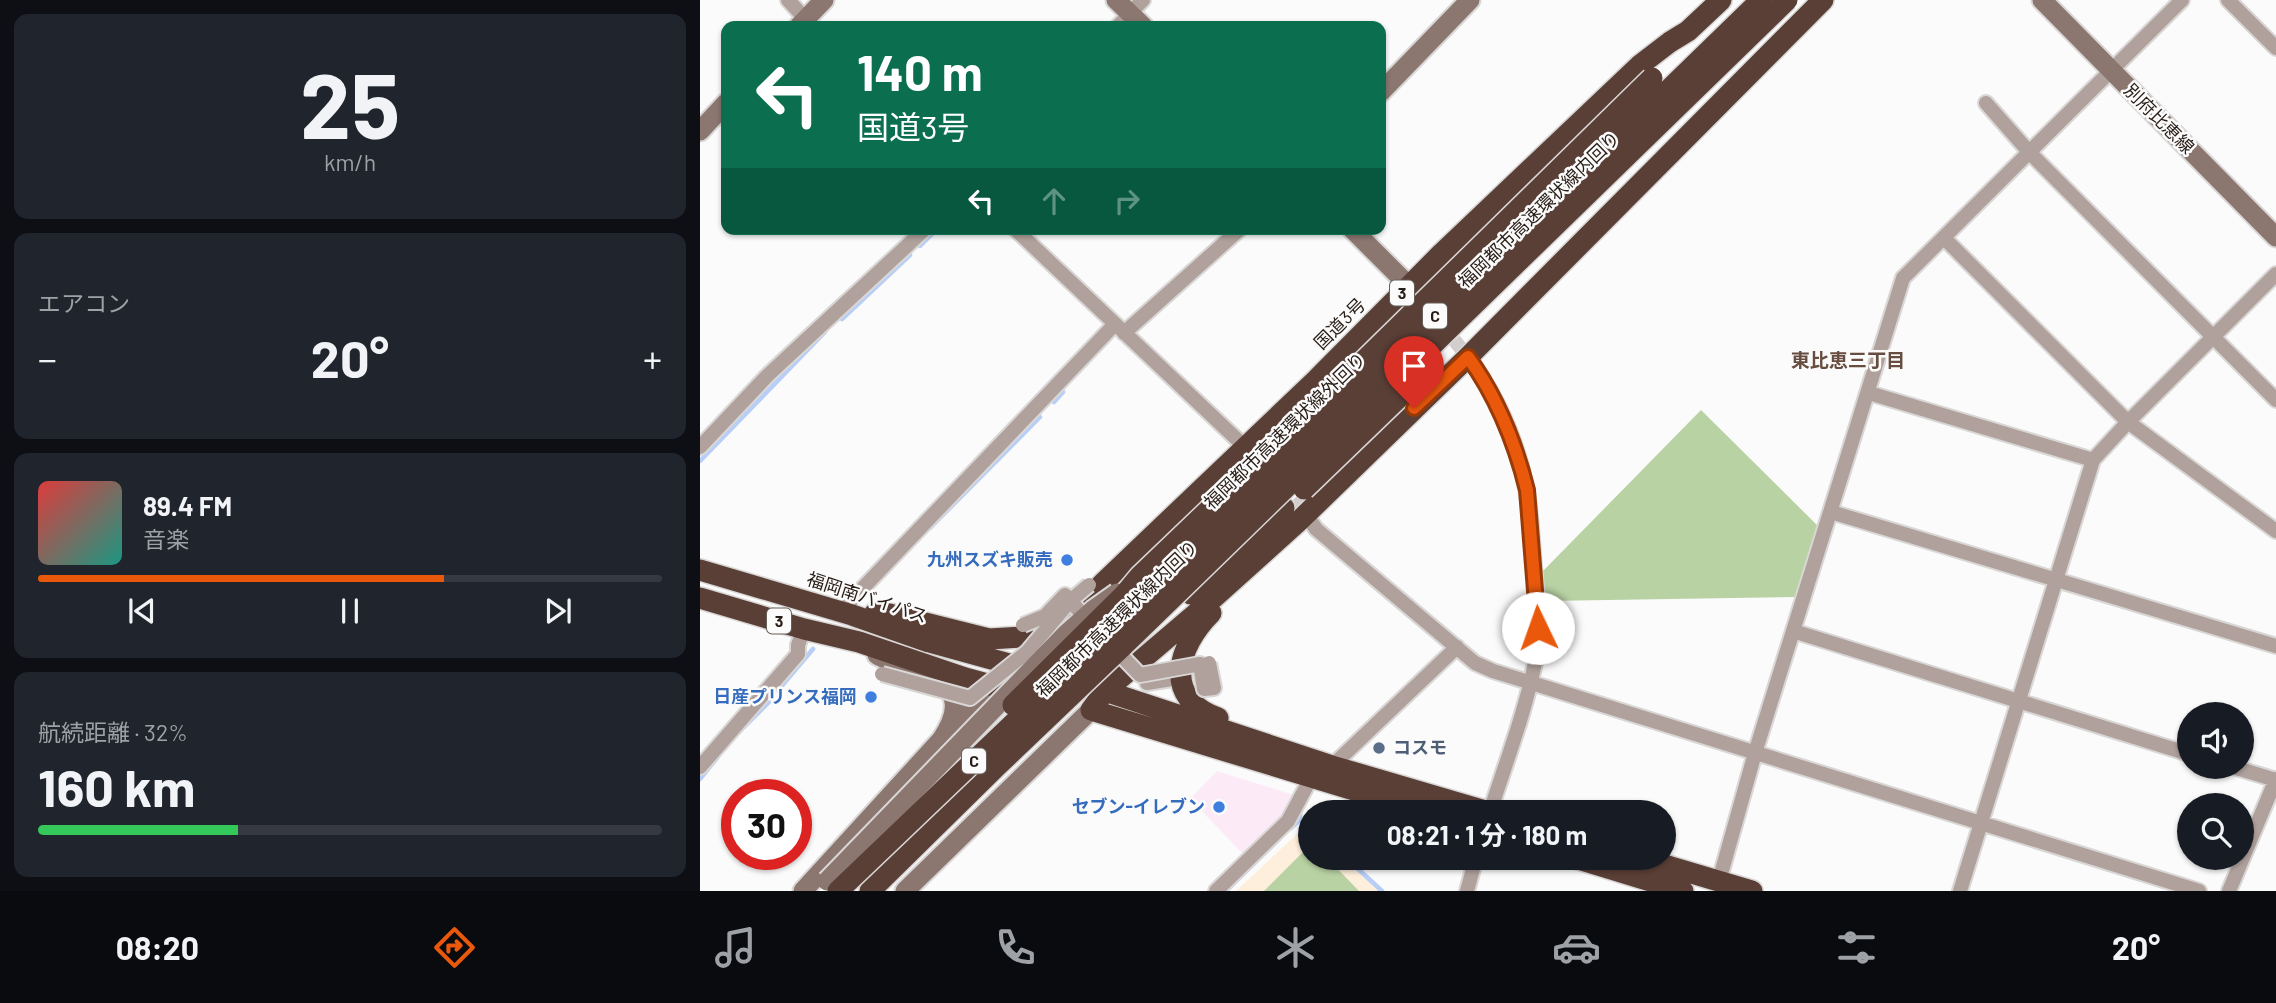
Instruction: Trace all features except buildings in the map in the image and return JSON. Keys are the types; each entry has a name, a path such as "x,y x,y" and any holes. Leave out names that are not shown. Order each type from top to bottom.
{"highway":[{"name":"国道3号","path":"998,687 1020,667 1076,604 1103,583 1317,379 1409,286 1640,65 1688,31 1721,0"},
{"name":"福岡都市高速環状線外回り","path":"838,891 1224,523 1761,0"},
{"name":"福岡都市高速環状線内回り","path":"870,891 1787,0"},
{"path":"994,769 1086,693 1367,430 1736,61 1764,37 1818,0"},
{"path":"1385,800 1091,710 1105,691 1303,518 1468,357 1823,0"},
{"path":"910,822 976,742 1076,640 1652,78 1688,31"},
{"path":"1303,518 1270,555 1199,625 1182,660 1179,673 1183,690 1190,701 1206,714 1249,729 1302,754 1332,766 1448,800"},
{"name":"福岡南バイパス","path":"700,569 929,642 1020,667"},
{"name":"3","path":"700,597 804,629 859,642 998,687"},
{"name":"3","path":"846,614 881,612 989,639 1021,637 1060,621 1076,604"},
{"path":"1105,691 1302,754"},
{"path":"1676,868 1752,891"},
{"path":"1614,870 1683,891"}],"street":[{"path":"788,0 803,21"},
{"path":"807,21 824,0"},
{"path":"1386,87 1470,0"},
{"name":"別府比恵線","path":"2042,0 2276,237"},
{"path":"1719,881 1755,753 1903,278 2182,0"},
{"path":"2228,0 2276,48"},
{"path":"1986,103 2029,152 2276,400"},
{"path":"700,131 721,108"},
{"path":"700,447 767,376 919,235"},
{"path":"1021,235 1245,447"},
{"path":"846,614 1120,328 1233,235"},
{"path":"1358,235 1409,286"},
{"path":"1944,238 2128,422 2276,531"},
{"path":"1960,891 2093,460 2276,274"},
{"path":"1468,357 1500,411 1515,447 1527,490 1538,628 1536,657 1530,684 1493,800"},
{"path":"1869,393 2093,460"},
{"path":"1831,512 2276,646"},
{"path":"1303,518 1475,663 1530,684 2199,891"},
{"path":"818,891 1066,634 1093,610 1140,576"},
{"path":"882,674 970,698 1027,652 1076,604 1089,585"},
{"path":"1023,625 1045,616 1065,595 1140,675 1200,664 1204,689 1214,688 1209,663"},
{"path":"700,767 798,654 798,645 804,629"},
{"path":"1793,631 2177,750"},
{"path":"803,891 941,740 954,718 956,709 946,687 935,679 901,667 868,650 859,642"},
{"path":"1332,766 1457,647"},
{"path":"1147,683 1172,679 1171,670"},
{"path":"924,759 998,687"},
{"path":"905,891 1091,710"},
{"path":"2230,891 2276,780 2254,773"},
{"path":"1216,891 1288,821 1311,778"},
{"path":"1467,891 1473,870"}],"shaded area":[{"path":"1217,771 1294,795 1283,815 1243,854 1190,799"},
{"path":"1298,833 1298,870 1363,870 1385,891 1236,891"}],"green space":[{"path":"1701,410 1820,528 1799,597 1545,601 1543,571"},
{"path":"1298,857 1298,870 1339,870 1359,891 1264,891"}],"waterway":[{"path":"920,246 931,235"},
{"path":"842,319 910,255"},
{"path":"700,461 825,332"},
{"path":"1054,402 1063,392"},
{"path":"930,528 1040,417"},
{"path":"780,688 813,649"},
{"path":"736,735 770,701"},
{"path":"700,779 717,758"},
{"path":"1291,828 1298,822"},
{"path":"1226,891 1279,839"},
{"path":"1359,870 1382,891"}],"tunnel":[{"path":"1441,324 1468,357"},
{"path":"1279,484 1306,514"}],"place":[{"name":"九州スズキ販売","path":"1067,560"},
{"name":"日産プリンス福岡","path":"871,697"},
{"name":"コスモ","path":"1379,748"},
{"name":"セブン-イレブン","path":"1219,807"}],"district":[{"name":"東比恵三丁目","path":"1848,360"}],"route":[{"path":"1414,408 1468,357 1489,389 1515,447 1527,490 1538,628"}]}
